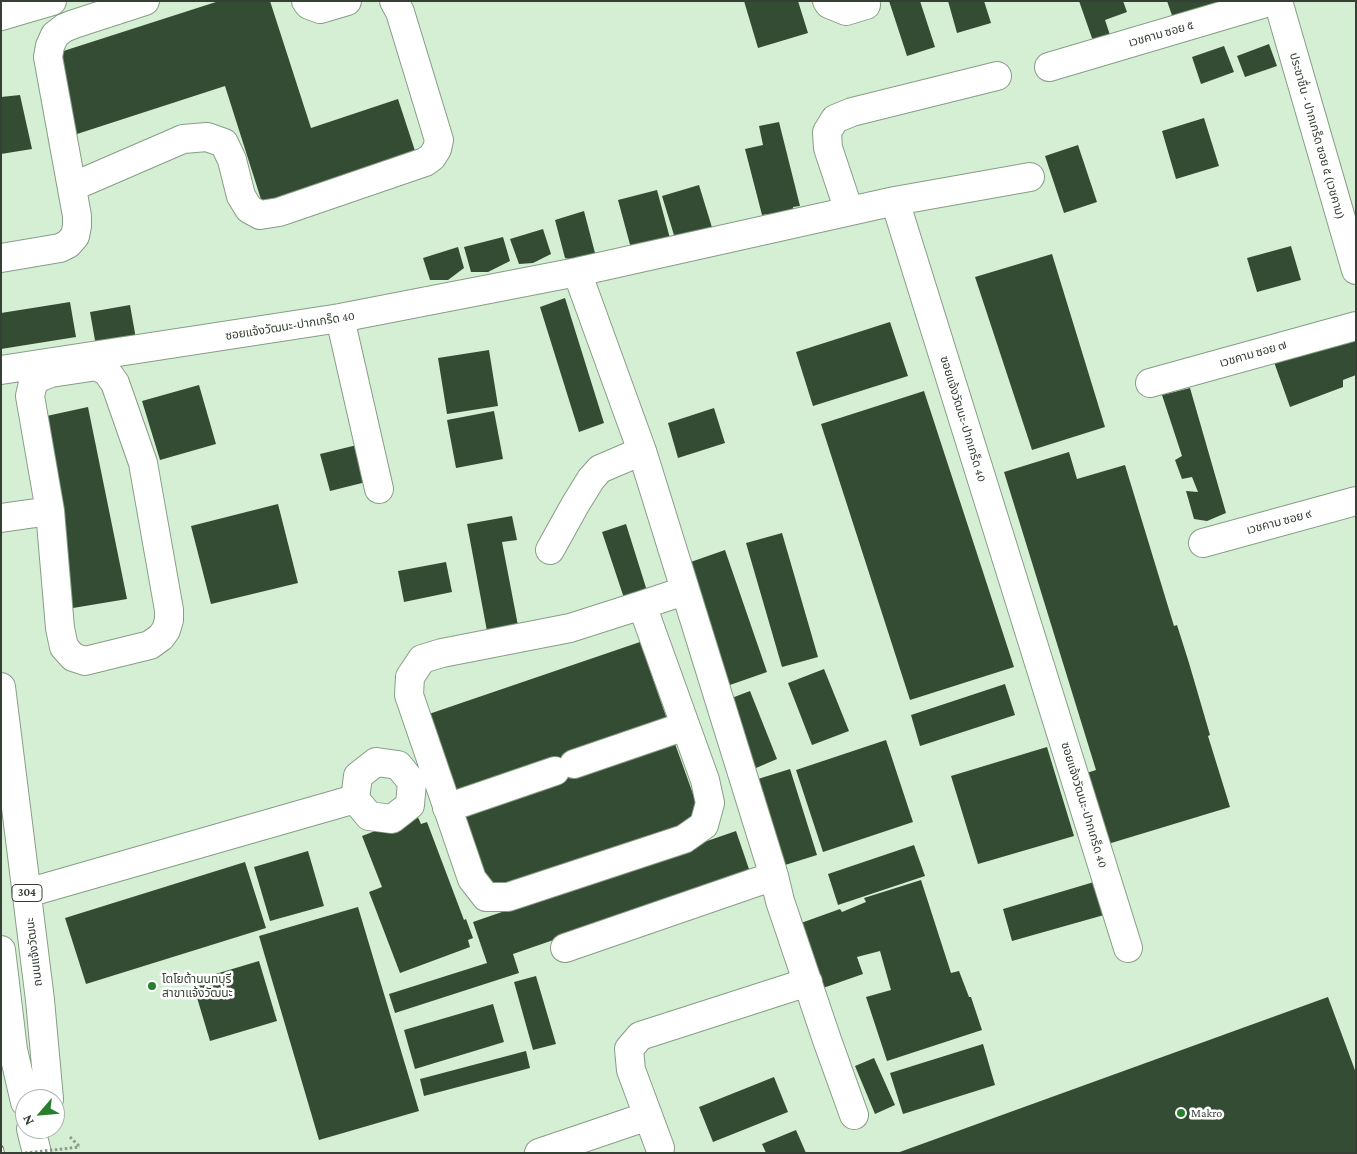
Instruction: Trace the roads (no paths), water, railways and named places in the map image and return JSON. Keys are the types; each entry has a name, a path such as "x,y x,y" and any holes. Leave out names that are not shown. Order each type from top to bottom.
{"street":[{"path":"1,16 52,1"},
{"path":"1,258 60,248 68,244 75,236 77,226 72,187 48,57 50,46 55,36 64,28 145,1"},
{"path":"306,1 309,5 320,9 347,1"},
{"path":"72,187 184,139 206,137 224,143 232,160 241,196 249,208 260,215 279,212 425,162 432,157 437,149 439,140 400,12 394,1"},
{"path":"827,1 829,4 846,11 866,5"},
{"name":"เวชคาม ซอย ๕","path":"1049,67 1272,1"},
{"name":"ประชาชื่น - ปากเกร็ด ซอย ๕ (เวชคาม)","path":"1278,1 1356,270"},
{"path":"849,211 828,148 827,132 835,119 852,112 997,76"},
{"path":"895,201 1030,177"},
{"name":"ซอยแจ้งวัฒนะ-ปากเกร็ด 40","path":"1,370 340,318 577,272 895,201 1128,948"},
{"path":"577,272 642,451 774,876 780,901 854,1115"},
{"path":"340,318 379,489"},
{"name":"เวชคาม ซอย ๗","path":"1150,383 1356,326"},
{"path":"97,366 103,368 115,383 143,463 169,610 166,630 161,637 150,644 85,661 73,657 64,646 60,628 50,511 30,396 33,383 40,377 50,373 97,366"},
{"path":"550,550 583,492 600,468 642,451"},
{"name":"เวชคาม ซอย ๙","path":"1203,543 1356,501"},
{"path":"1,518 50,511"},
{"path":"642,605 705,780 710,803 704,825 684,839 508,897 486,897 472,879 447,808 409,695 410,677 422,659 442,653 570,628 684,591"},
{"name":"ถนนแจ้งวัฒนะ","path":"1,687 40,1000 47,1089"},
{"path":"447,808 685,726"},
{"path":"27,893 355,798"},
{"path":"565,948 774,876"},
{"path":"1,950 13,1050 22,1089"},
{"path":"660,1148 632,1070 629,1049 640,1036 808,982"},
{"path":"539,1153 648,1116"},
{"path":"33,1139 36,1153"}],"railway":[{"path":"1,1148 2,1153"}],"place":[{"name":"โตโยต้านนทบุรี สาขาแจ้งวัฒนะ","path":"152,986"},
{"name":"Makro","path":"1181,1113"}]}
